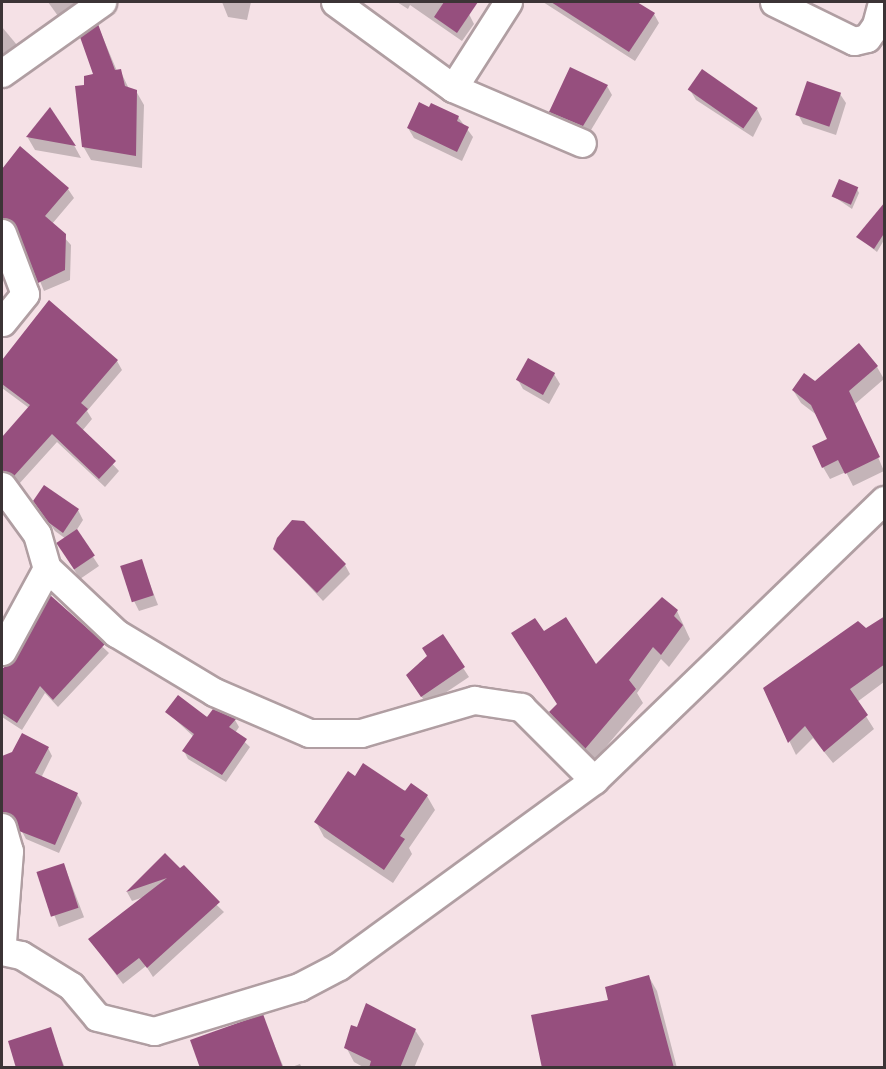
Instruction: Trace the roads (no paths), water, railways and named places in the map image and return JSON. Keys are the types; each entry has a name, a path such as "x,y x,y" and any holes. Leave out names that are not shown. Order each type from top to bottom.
{"street":[{"path":"2,73 102,2"},
{"path":"335,2 453,88 582,143"},
{"path":"453,88 508,2"},
{"path":"774,2 854,41 867,38 876,25 882,2"},
{"path":"2,233 26,294 2,322"},
{"path":"2,486 37,534 47,568 116,633 214,692 309,733 360,733 474,700 521,707 594,780"},
{"path":"2,951 21,955 71,986 97,1017 154,1031 299,987 339,966 594,780 885,500"},
{"path":"2,651 47,568"},
{"path":"2,827 9,851 2,943"}]}
